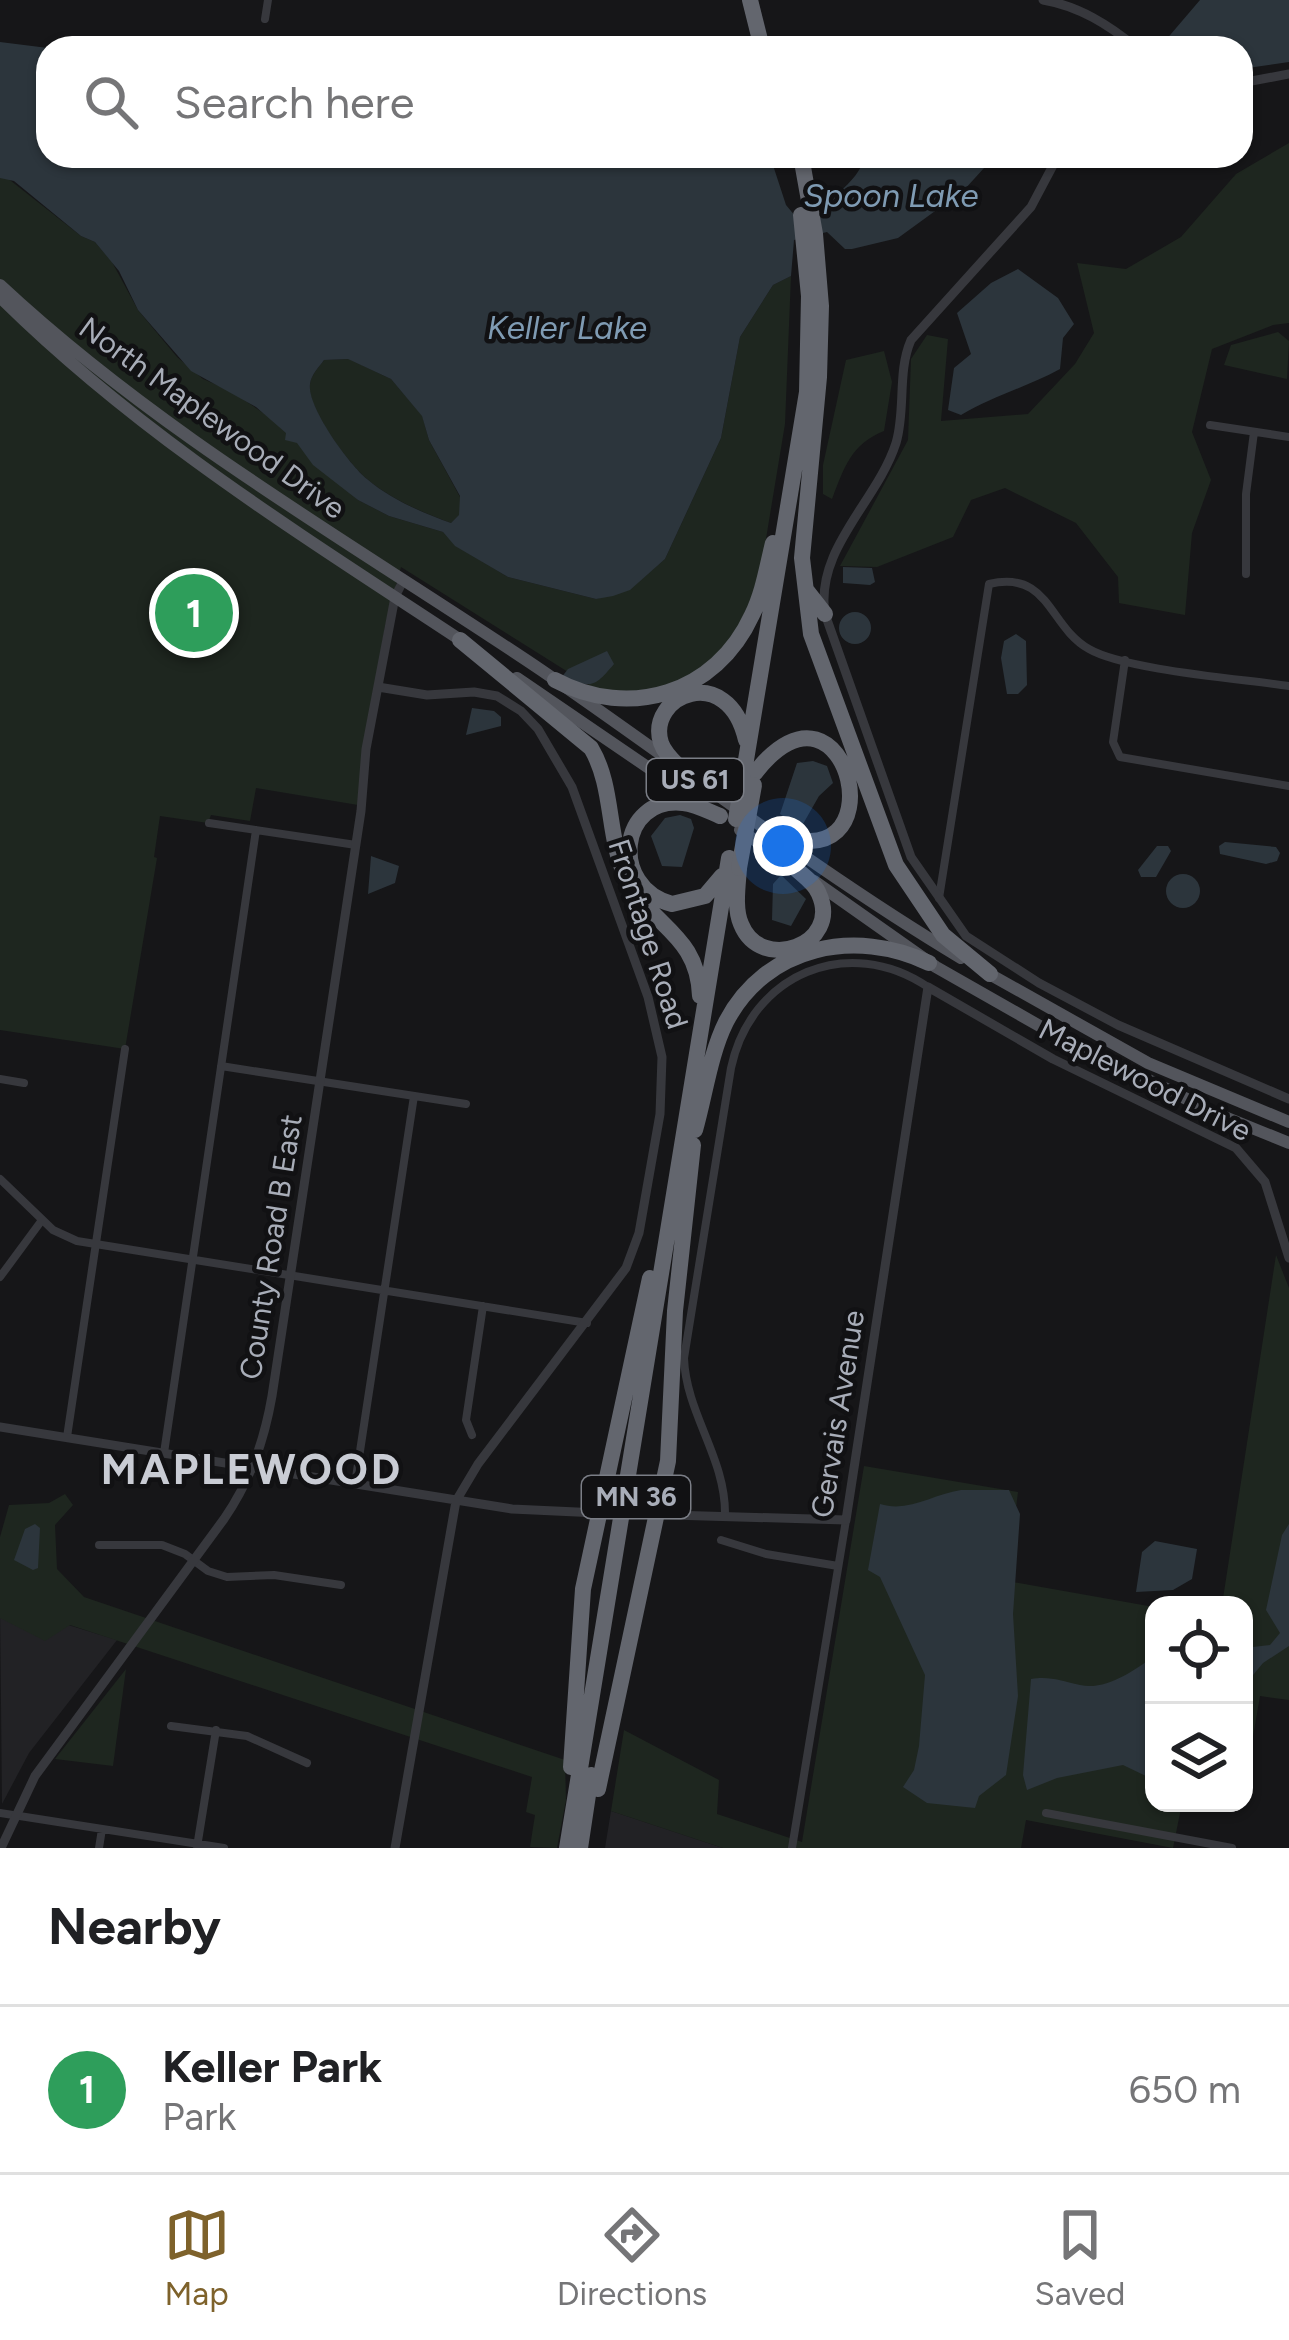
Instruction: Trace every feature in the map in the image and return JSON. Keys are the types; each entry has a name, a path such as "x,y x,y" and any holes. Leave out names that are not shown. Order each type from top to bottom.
{"highway":[{"path":"750,0 759,36"},
{"path":"761,0 770,36"},
{"name":"MN 36","path":"793,168 804,199"},
{"name":"MN 36","path":"565,1848 697,1056 820,377 802,168"},
{"name":"MN 36","path":"750,773 803,420 812,250"},
{"path":"820,377 802,579 816,651 886,844 907,884 943,935 990,974"},
{"path":"555,680 596,697 641,701 691,683 725,655 743,633 758,602 803,420"},
{"path":"802,579 825,614"},
{"path":"460,640 575,732 598,759 626,876 637,895 680,938 695,965 700,1004 697,1056"},
{"path":"685,773 664,749 660,727 670,707 691,694 714,694 733,707 746,737 750,773"},
{"path":"750,773 781,745 806,740 832,750 851,779 853,797 847,817 827,835 798,840 769,830"},
{"path":"719,816 685,803 657,807 635,826 629,862 648,893 663,902 680,904 712,891 732,863"},
{"path":"732,863 741,925 757,944 782,951 798,948 812,938 823,917 816,887 794,867"},
{"name":"MN 36","path":"582,1848 694,1138 732,863"},
{"path":"582,1848 670,1445 675,1311 694,1138 720,1035 745,994 767,974 804,953 850,944 884,946 929,963"},
{"path":"565,1848 577,1641 653,1266 673,1196"}],"main road":[{"name":"North Maplewood Drive","path":"0,285 66,345 174,428 403,580"},
{"name":"North Maplewood Drive","path":"0,297 141,423 395,597"},
{"name":"US 61","path":"403,580 897,919 1148,1063 1289,1122"},
{"name":"US 61","path":"395,597 929,963 1103,1059 1289,1143"}],"street":[{"path":"265,20 268,0"},
{"path":"1043,0 1067,4 1122,36"},
{"path":"1253,80 1289,74"},
{"path":"1052,168 1031,207 911,340 896,444 836,550 824,580 825,614 904,840 956,925 977,945 1064,997 1289,1099"},
{"path":"1210,425 1289,437"},
{"path":"1246,574 1246,494 1255,432"},
{"name":"County Road B East","path":"1,1848 13,1815 47,1758 235,1502 253,1468 268,1419 291,1274 356,845 366,749 395,597 403,580"},
{"path":"938,900 986,590 994,581 1028,587 1046,597 1066,630 1103,656 1289,686"},
{"path":"1125,660 1112,742 1120,757 1289,786"},
{"name":"Frontage Road","path":"378,687 435,695 484,693 509,702 532,721 572,787 660,1039 663,1075 641,1224 626,1268 478,1464 456,1501"},
{"path":"209,823 356,845"},
{"path":"164,1453 256,830"},
{"path":"724,1515 720,1472 690,1400 684,1358 740,1036 778,989 828,965 875,962 928,987"},
{"name":"Maplewood Drive","path":"928,987 1037,1051 1236,1148 1265,1182 1289,1258"},
{"name":"Gervais Avenue","path":"793,1848 928,987"},
{"path":"67,1437 125,1049"},
{"path":"221,1066 466,1104"},
{"path":"0,1079 24,1083"},
{"path":"355,1484 414,1096"},
{"path":"0,1179 68,1238 586,1323"},
{"path":"0,1277 42,1220"},
{"path":"472,1435 466,1420 483,1306"},
{"path":"0,1427 536,1512 845,1520"},
{"path":"395,1848 456,1501"},
{"path":"721,1540 766,1554 838,1566"},
{"path":"99,1545 162,1544 227,1577 268,1574 341,1585"},
{"path":"170,1726 216,1730 262,1742 307,1763"},
{"path":"197,1846 216,1730"},
{"path":"0,1813 224,1848"},
{"path":"1046,1813 1232,1848"},
{"path":"99,1848 102,1829"}],"shaded area":[{"path":"1289,143 1289,323 1212,349 1192,432 1211,480 1192,533 1185,615 1119,603 1118,577 1076,523 1005,488 971,500 953,537 877,567 840,566 908,440 911,359 927,335 948,339 941,421 1028,414 1075,364 1094,333 1077,263 1126,269 1181,237 1236,174"},
{"path":"6,177 95,242 112,262 138,310 177,357 203,379 231,391 278,423 358,500 389,516 443,532 456,546 508,577 596,599 630,589 665,559 721,438 740,337 773,285 791,276 785,424 759,581 724,658 658,698 611,699 401,567 385,626 358,805 256,788 250,821 211,815 208,823 160,816 125,1049 0,1030 0,178"},
{"path":"1278,332 1289,341 1287,379 1224,365 1231,345"},
{"path":"884,351 892,382 884,431 856,450 832,499 823,494 823,465 846,360"},
{"path":"349,359 391,379 422,415 429,440 460,497 460,515 451,523 376,486 330,434 315,406 311,381 324,360"},
{"path":"1276,1255 1289,1288 1289,1700 1260,1696 1253,1737 1253,1596 1223,1596"},
{"path":"864,1466 1018,1492 1007,1581 1145,1605 1145,1812 1180,1812 1173,1848 1026,1820 1021,1848 723,1848 611,1811 624,1730 719,1780 717,1814 802,1842"},
{"path":"65,1494 73,1505 55,1525 57,1569 84,1597 565,1760 566,1800 557,1848 530,1847 535,1815 526,1812 532,1777 70,1625 45,1641 0,1618 0,1537 9,1505 49,1503"},
{"path":"0,1604 117,1640 29,1753 2,1804"},
{"path":"126,1669 113,1766 55,1759"},
{"path":"611,1811 723,1848 605,1848"}],"water":[{"path":"1200,0 1289,0 1289,62 1253,67 1253,36 1169,36"},
{"name":"Keller Lake","path":"0,42 36,46 36,168 774,168 786,205 796,217 825,211 860,168 984,168 964,190 898,238 852,249 845,249 827,232 794,240 791,276 773,285 740,337 721,438 665,559 630,590 596,599 508,577 455,546 443,532 389,516 358,500 313,465 297,443 285,440 286,433 256,407 191,371 138,310 119,271 95,242 81,236 14,181 0,178","holes":["348,359 391,379 422,416 429,440 460,496 459,515 451,523 407,505 367,479 315,406 312,377 324,360"]},
{"path":"1018,269 1058,298 1074,324 1063,338 1060,369 961,415 948,410 954,368 971,354 957,313 991,283"},
{"path":"843,567 872,568 875,582 843,583"},
{"path":"855,612 866,617 871,628 866,639 855,644 844,639 839,628 844,617"},
{"path":"1016,634 1026,641 1027,685 1018,694 1007,694 1001,658 1004,641"},
{"path":"607,651 614,664 596,682 561,678 568,669"},
{"path":"472,708 494,711 501,717 501,726 466,735"},
{"path":"797,763 827,766 833,783 819,796 803,824 795,824 780,814"},
{"path":"665,818 691,819 694,828 682,867 662,866 651,836"},
{"path":"1225,842 1276,847 1280,853 1277,861 1266,864 1220,854 1219,846"},
{"path":"1157,846 1168,846 1171,851 1156,877 1141,877 1138,870"},
{"path":"371,856 399,866 395,883 368,894"},
{"path":"1183,874 1195,879 1200,891 1195,903 1183,908 1171,903 1166,891 1171,879"},
{"path":"781,875 806,899 791,926 772,920 773,884"},
{"path":"961,1490 1009,1490 1020,1514 1013,1614 1018,1696 1006,1775 979,1796 975,1808 927,1803 903,1787 914,1770 919,1746 925,1675 880,1577 868,1570 880,1504 911,1505"},
{"path":"35,1524 40,1528 38,1568 33,1570 14,1560 25,1529"},
{"path":"1289,1524 1289,1646 1253,1675 1253,1647 1270,1645 1280,1633 1266,1610 1282,1535"},
{"path":"1155,1541 1197,1549 1192,1579 1173,1590 1136,1592 1142,1552"},
{"path":"1145,1662 1145,1776 1123,1765 1057,1778 1027,1790 1023,1775 1031,1679 1090,1686"}],"place":[{"name":"Keller Park","path":"194,613"}],"district":[{"name":"MAPLEWOOD","path":"252,1469"}],"water label":[{"name":"Spoon Lake","path":"891,195"}]}
